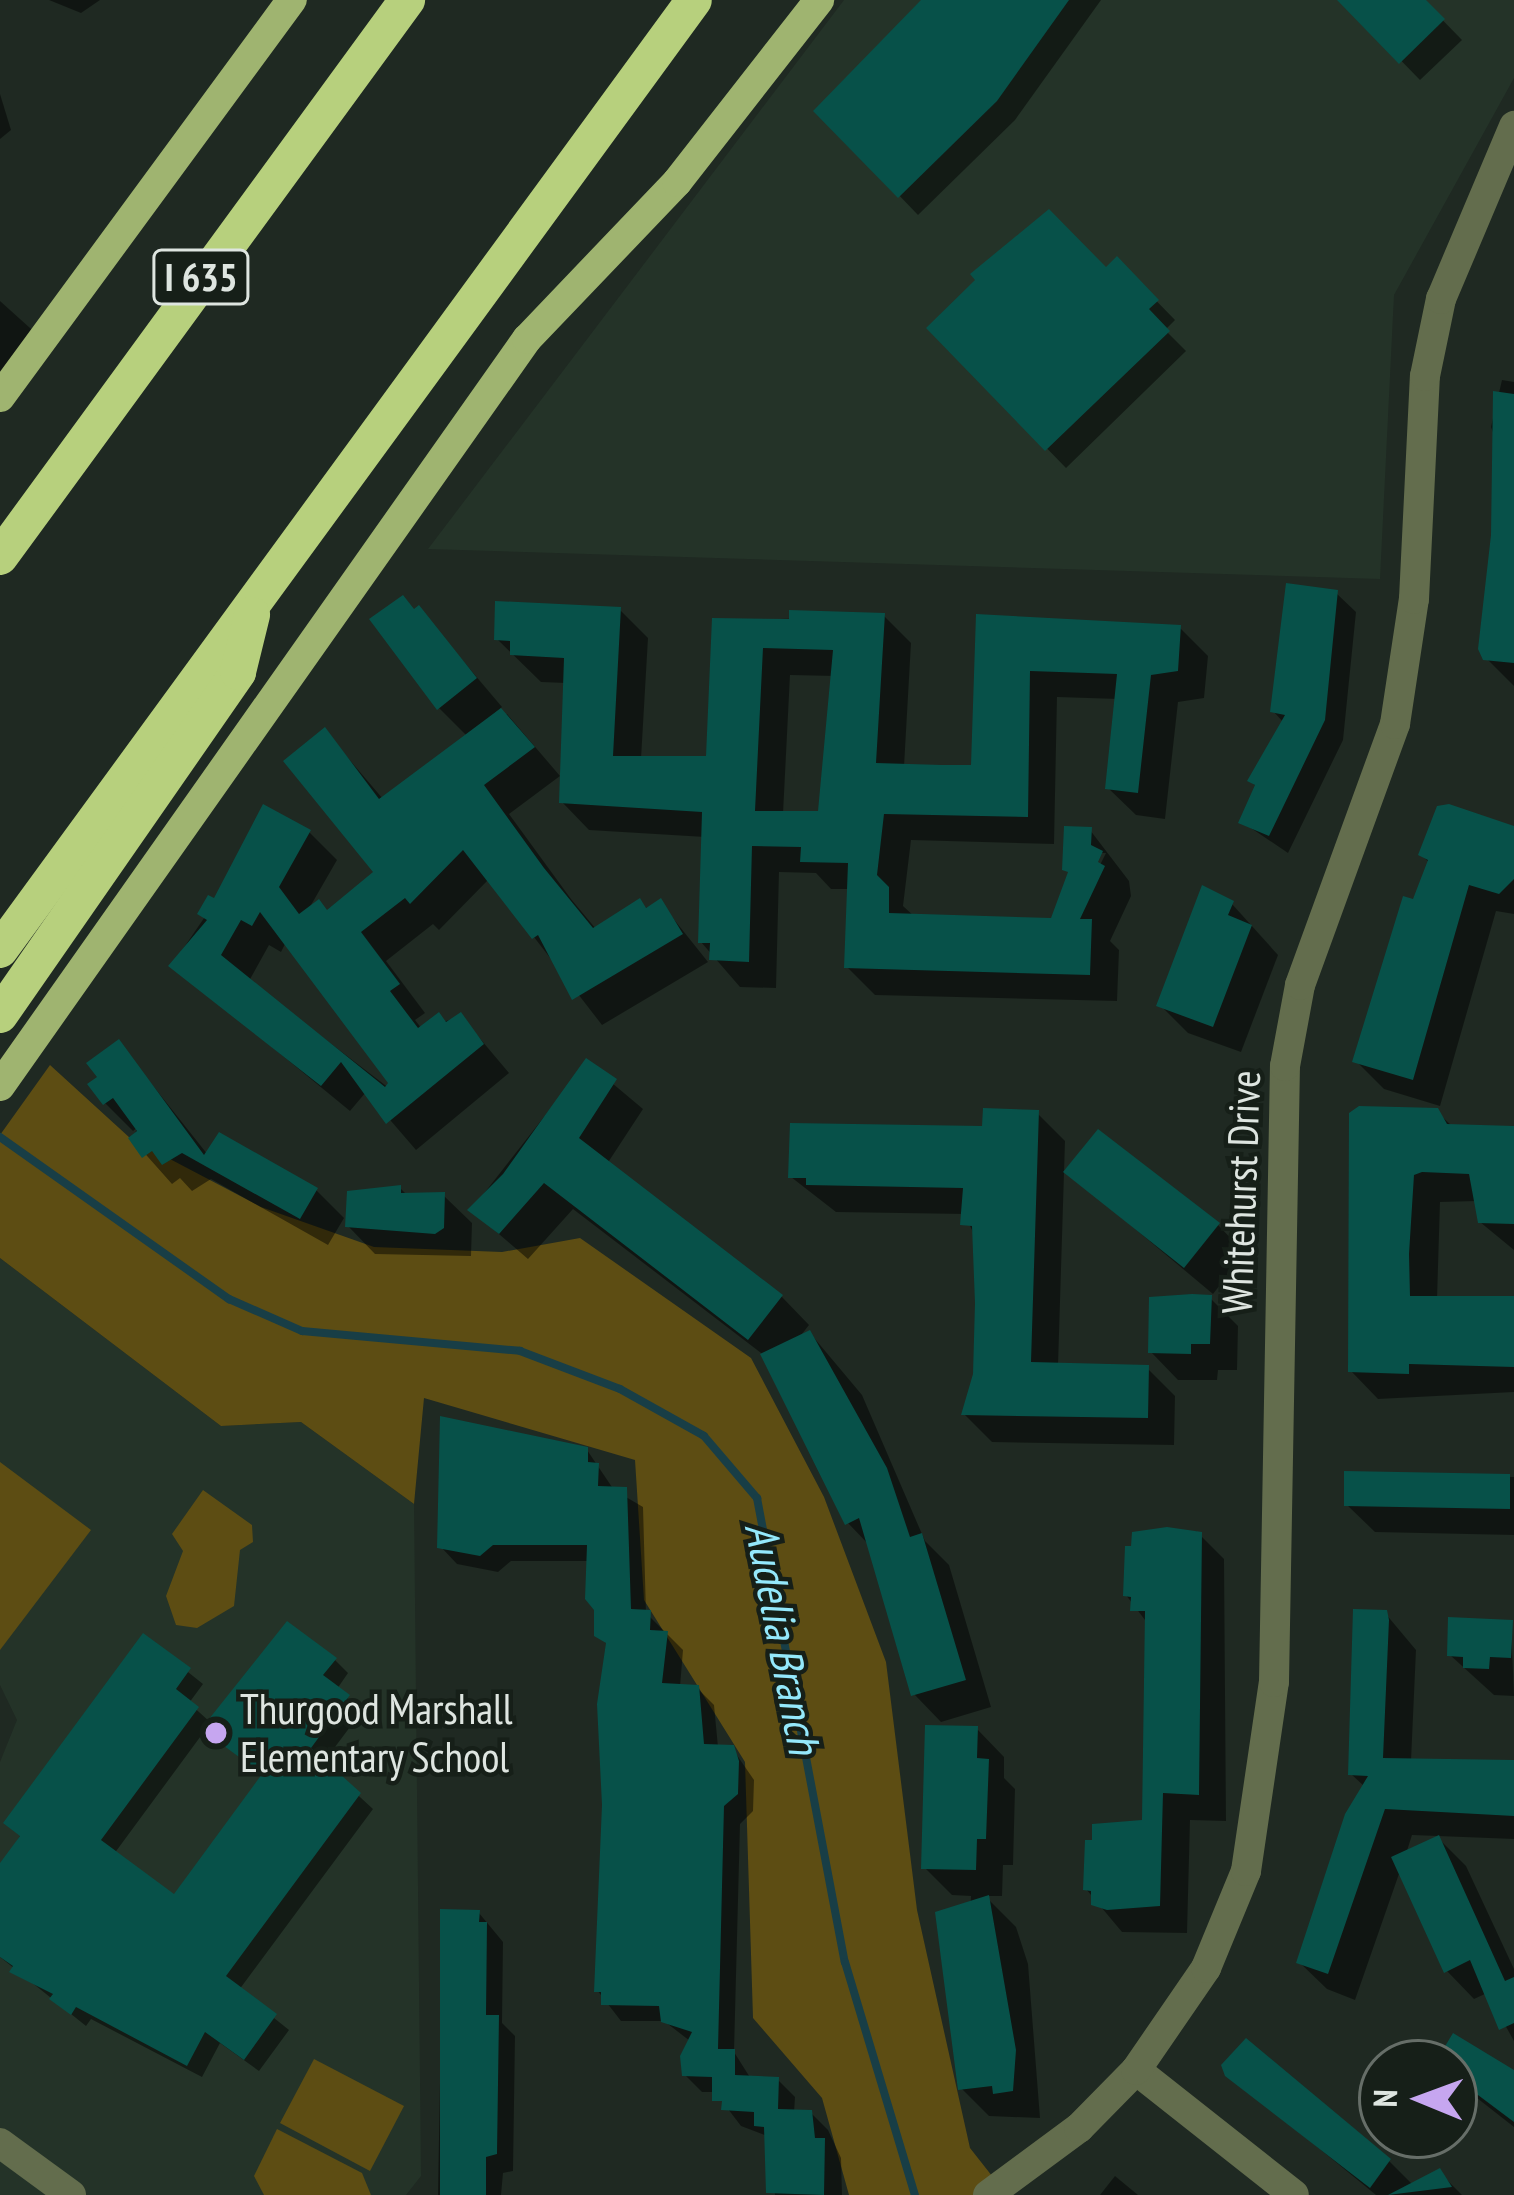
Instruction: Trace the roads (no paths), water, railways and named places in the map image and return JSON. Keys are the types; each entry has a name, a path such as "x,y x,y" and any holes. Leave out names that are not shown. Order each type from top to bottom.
{"highway":[{"name":"I 635","path":"0,557 407,0"},
{"path":"0,950 694,0"},
{"path":"0,519 98,418"},
{"path":"0,1016 238,673 257,598"}],"main road":[{"path":"0,398 292,0"},
{"path":"0,1086 527,339 677,182 819,0"}],"street":[{"name":"Whitehurst Drive","path":"988,2195 1078,2128 1136,2069 1206,1968 1246,1871 1262,1792 1274,1682 1285,1066 1300,985 1395,724 1414,599 1425,376 1441,299 1514,125"},
{"path":"1136,2069 1294,2195"},
{"path":"0,2143 71,2195"}],"waterway":[{"name":"Audelia Branch","path":"0,1137 229,1299 302,1331 520,1351 620,1389 704,1436 757,1498 845,1962 915,2195"}],"place":[{"name":"Thurgood Marshall Elementary School","path":"216,1733"}]}
